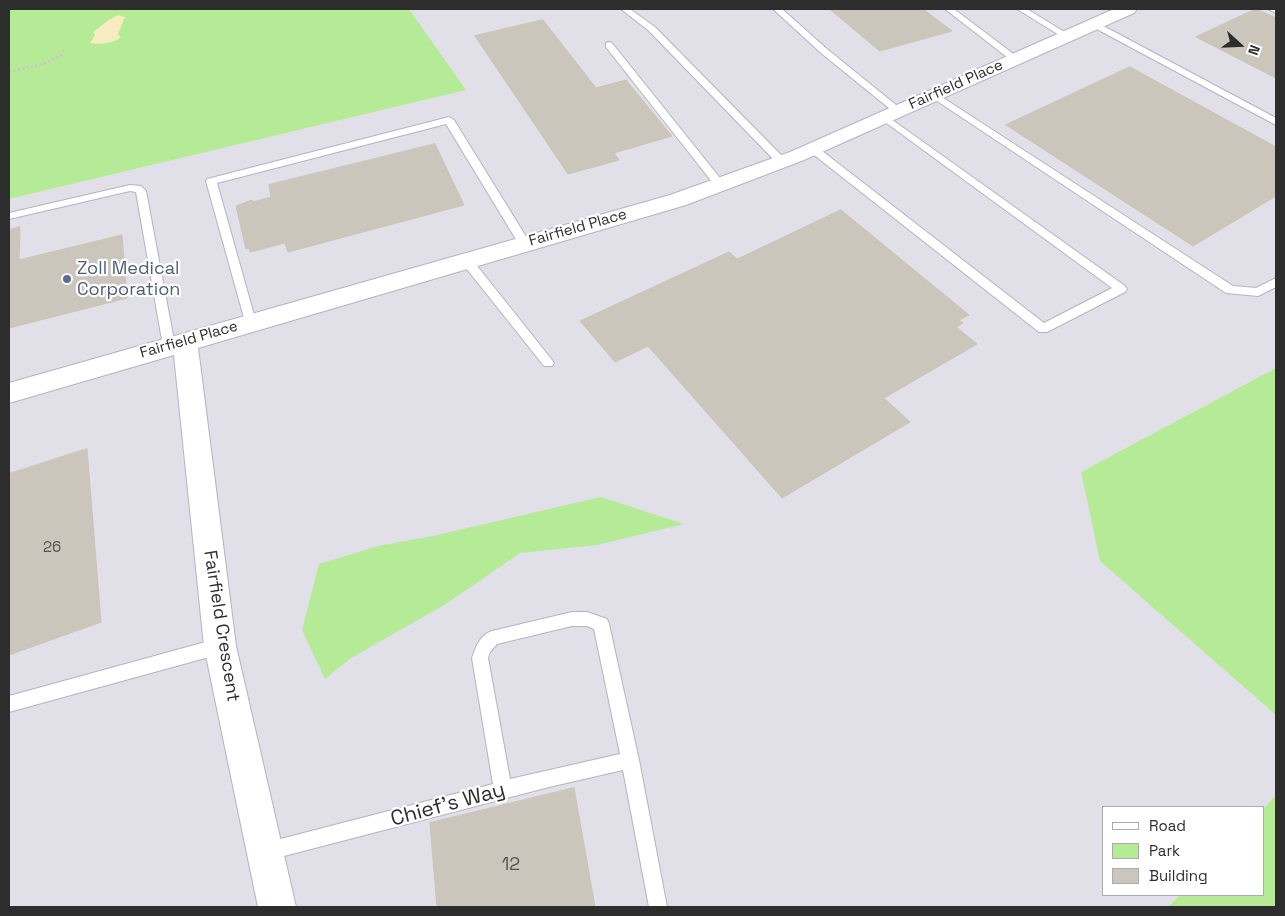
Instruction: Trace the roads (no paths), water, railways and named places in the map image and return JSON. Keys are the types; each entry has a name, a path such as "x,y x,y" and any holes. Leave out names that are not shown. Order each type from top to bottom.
{"street":[{"name":"Fairfield Place","path":"9,392 678,200 814,149 1128,9"},
{"name":"Fairfield Crescent","path":"177,344 220,646 277,907"}],"lane":[{"path":"625,9 652,29 782,162"},
{"path":"777,9 891,114 1121,289 1043,329 814,149"},
{"path":"949,9 1015,59"},
{"path":"1021,9 1067,36"},
{"path":"1272,9 1276,11"},
{"path":"1094,24 1276,122"},
{"path":"609,45 720,185"},
{"path":"934,95 1230,290 1258,292 1276,282"},
{"path":"250,322 211,181 449,120 524,243"},
{"path":"9,216 130,188 137,188 141,191 177,344"},
{"path":"466,260 548,363"},
{"path":"503,791 480,658 483,648 492,638 572,619 586,619 601,624 630,760 658,907"},
{"path":"9,704 220,646"},
{"name":"Chief's Way","path":"265,852 630,760"}],"place":[{"name":"Zoll Medical Corporation","path":"67,279"}]}
